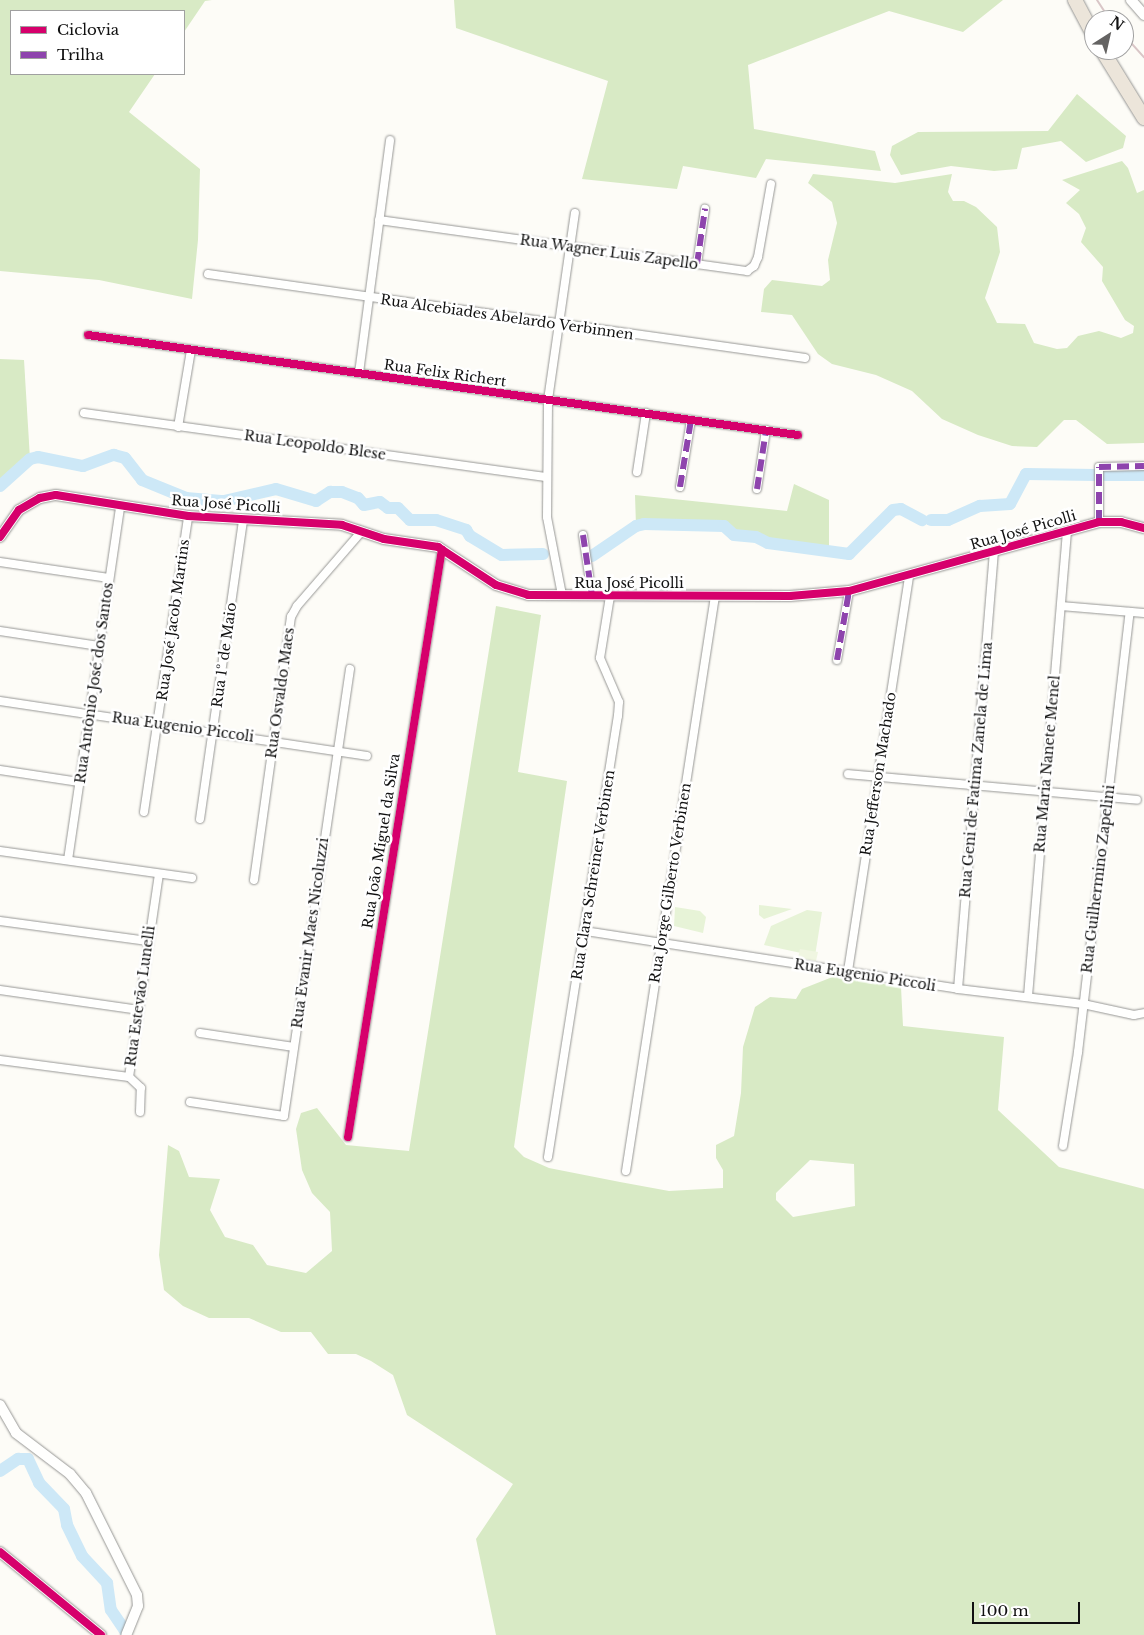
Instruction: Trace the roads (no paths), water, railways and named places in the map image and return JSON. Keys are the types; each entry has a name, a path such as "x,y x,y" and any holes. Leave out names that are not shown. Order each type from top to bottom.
{"highway":[{"path":"1075,0 1084,17"},
{"path":"1108,60 1144,118"}],"street":[{"path":"1130,0 1144,15"},
{"path":"359,373 390,140"},
{"name":"Rua Wagner Luis Zapello","path":"380,220 748,271 754,266 771,184"},
{"path":"696,264 705,209"},
{"path":"562,595 550,540 546,477 548,400 575,213"},
{"name":"Rua Alcebiades Abelardo Verbinnen","path":"208,274 806,358"},
{"name":"Rua Felix Richert","path":"88,335 798,435"},
{"path":"178,427 191,350"},
{"path":"637,472 646,413"},
{"name":"Rua Leopoldo Blese","path":"84,414 546,477"},
{"path":"688,470 694,420"},
{"path":"680,487 694,420"},
{"path":"759,489 769,431"},
{"path":"1099,522 1099,467 1144,466"},
{"name":"Rua José Picolli","path":"0,537 19,510 40,498 56,495 188,516 328,523 362,531 384,539 442,549 504,589 528,595 806,596 849,592 1099,522 1120,522 1144,528"},
{"name":"Rua Antônio José dos Santos","path":"68,860 120,506"},
{"name":"Rua José Jacob Martins","path":"144,812 188,516"},
{"name":"Rua 1º de Maio","path":"200,820 244,520"},
{"name":"Rua Osvaldo Maes","path":"254,880 294,610 362,531"},
{"name":"Rua Maria Nanete Menel","path":"1028,996 1066,531"},
{"path":"583,534 592,595"},
{"name":"Rua João Miguel da Silva","path":"348,1137 442,549"},
{"name":"Rua Geni de Fatima Zanela de Lima","path":"958,989 994,552"},
{"path":"0,562 109,578"},
{"name":"Rua Jefferson Machado","path":"848,971 909,576"},
{"path":"837,660 849,592"},
{"name":"Rua Clara Schreiner Verbinen","path":"548,1157 618,716 619,702 600,658 610,596"},
{"name":"Rua Jorge Gilberto Verbinen","path":"626,1171 715,596"},
{"path":"1060,606 1144,613"},
{"name":"Rua Guilhermino Zapelini","path":"1063,1146 1083,1004 1130,612"},
{"path":"0,631 99,646"},
{"name":"Rua Evanir Maes Nicoluzzi","path":"190,1102 284,1116 350,669"},
{"name":"Rua Eugenio Piccoli","path":"0,701 274,740 367,756"},
{"path":"0,770 79,782"},
{"path":"848,774 975,787 1137,800"},
{"path":"0,851 192,878"},
{"name":"Rua Estevão Lunelli","path":"140,1112 141,1088 129,1077 159,874"},
{"path":"0,921 148,941"},
{"name":"Rua Eugenio Piccoli","path":"585,931 958,989 1083,1004 1124,1014 1144,1013"},
{"path":"0,990 138,1010"},
{"path":"200,1033 294,1047"},
{"path":"0,1060 129,1077"},
{"path":"0,1405 16,1433 65,1470 86,1493 137,1595 138,1606 126,1635"},
{"path":"0,1552 101,1635"}],"waterway":[{"path":"0,486 30,459 38,457 83,466 114,455 125,458 142,480 186,498 224,501 276,489 316,501 330,492 342,492 358,498 364,505 380,502 388,508 398,508 410,520 436,520 466,530 470,536 502,555 543,554"},
{"path":"931,520 948,520 980,506 1010,504 1026,474 1096,475"},
{"path":"1105,475 1144,475"},
{"path":"592,556 636,526 644,524 724,526 734,535 756,537 768,543 849,554 893,510 901,509 922,520"},
{"path":"0,1471 18,1459 28,1459 39,1483 64,1509 67,1525 82,1556 107,1583 111,1610 125,1631"}],"railway":[{"path":"1097,0 1104,10"},
{"path":"1134,46 1144,57"}]}
